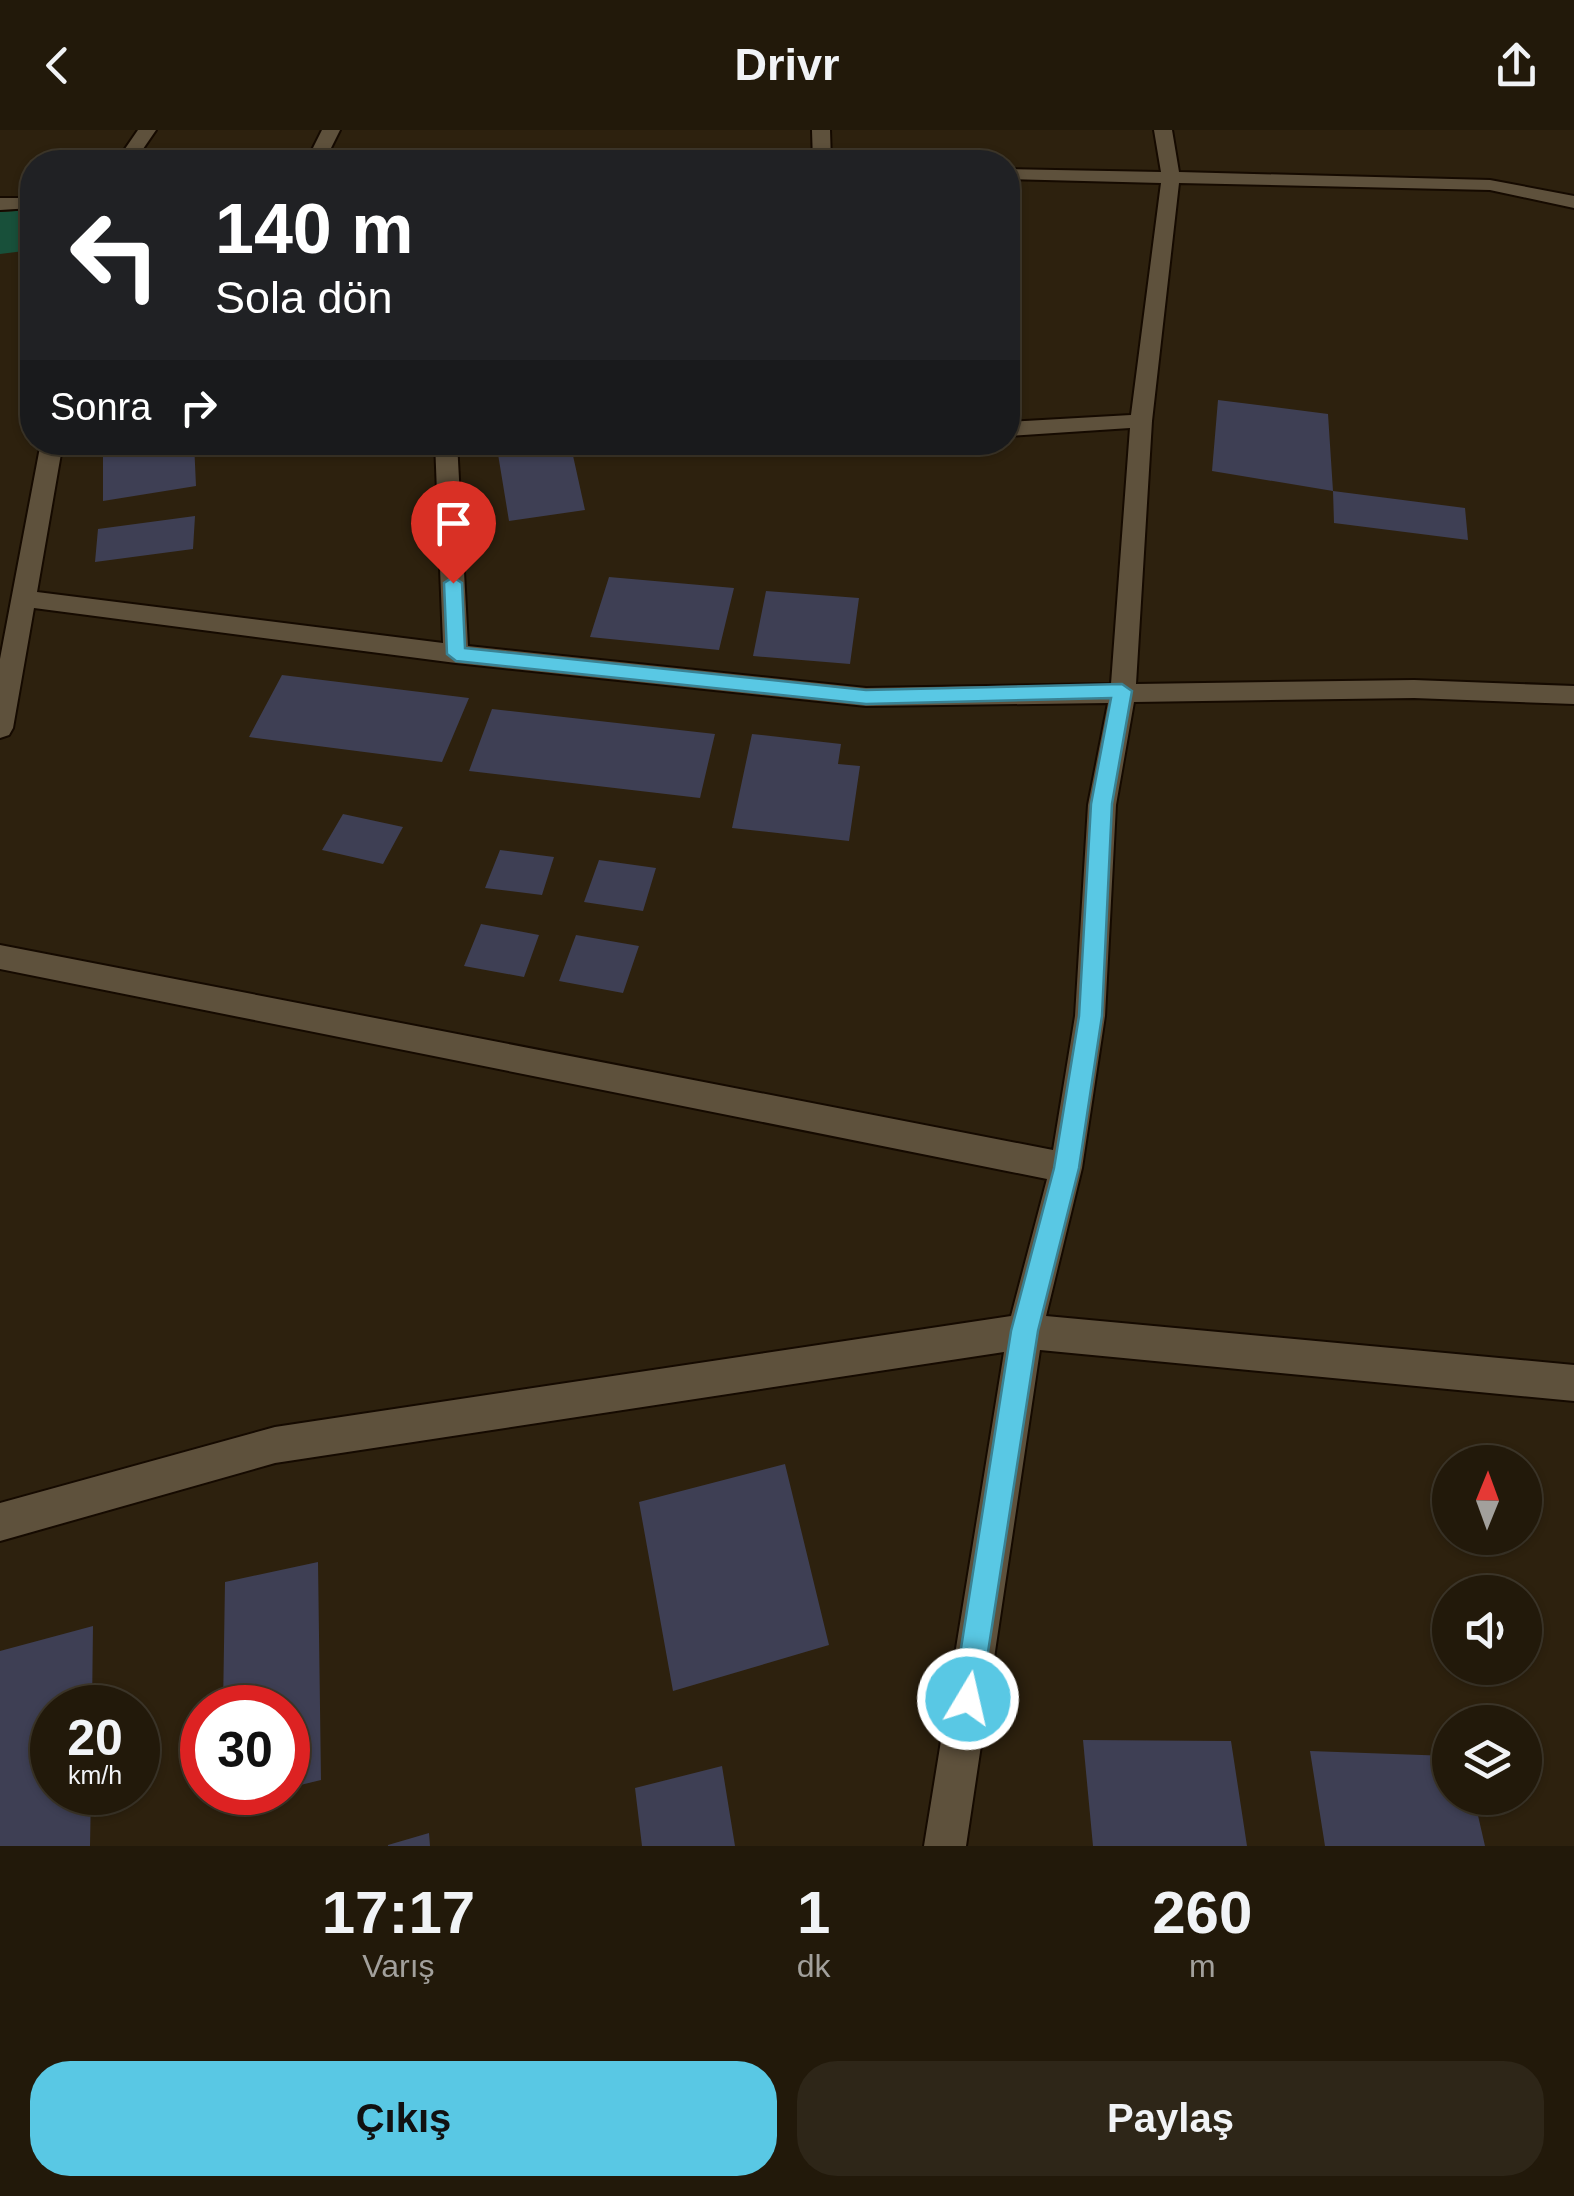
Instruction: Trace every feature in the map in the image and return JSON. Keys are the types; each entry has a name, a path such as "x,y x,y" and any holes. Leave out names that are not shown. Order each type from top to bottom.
{"street":[{"path":"945,1846 1025,1331 1066,1168 1090,1016 1102,804 1122,691 1141,422 1172,178 1164,130"},
{"path":"1020,174 1490,185 1574,202"},
{"path":"1020,428 1141,422"},
{"path":"0,728 50,455"},
{"path":"447,455 456,654"},
{"path":"22,598 456,654 866,697 1414,689 1574,695"},
{"path":"0,956 1066,1168"},
{"path":"0,1522 275,1445 1025,1331 1574,1383"}],"green space":[{"path":"20,211 20,252 0,254 0,212"}],"building":[{"path":"1218,400 1328,414 1333,491 1212,471"},
{"path":"103,455 195,455 196,486 103,501"},
{"path":"498,455 573,455 585,510 509,521"},
{"path":"1333,491 1465,508 1468,540 1334,523"},
{"path":"195,516 193,549 95,562 98,529"},
{"path":"609,577 734,588 719,650 590,637"},
{"path":"766,591 859,598 850,664 753,656"},
{"path":"282,675 469,698 442,762 249,737"},
{"path":"492,709 715,734 700,798 469,771"},
{"path":"752,734 841,744 838,764 860,766 849,841 732,828"},
{"path":"343,814 403,827 383,864 322,850"},
{"path":"500,850 554,857 542,895 485,888"},
{"path":"599,860 656,868 643,911 584,902"},
{"path":"481,924 539,935 524,977 464,966"},
{"path":"576,935 639,946 623,993 559,981"},
{"path":"785,1464 829,1645 673,1691 639,1502"},
{"path":"318,1562 321,1780 310,1783 310,1685 223,1685 225,1582"},
{"path":"93,1626 92,1685 30,1685 30,1815 91,1815 90,1846 0,1846 0,1651"},
{"path":"1083,1740 1231,1741 1247,1846 1093,1846"},
{"path":"1310,1751 1432,1755 1432,1815 1478,1815 1485,1846 1325,1846"},
{"path":"722,1766 735,1846 642,1846 635,1788"},
{"path":"429,1833 430,1846 388,1846 388,1845"}],"route":[{"path":"453,583 456,654 866,697 1122,691 1102,804 1090,1016 1066,1168 1025,1331 968,1699"}]}
